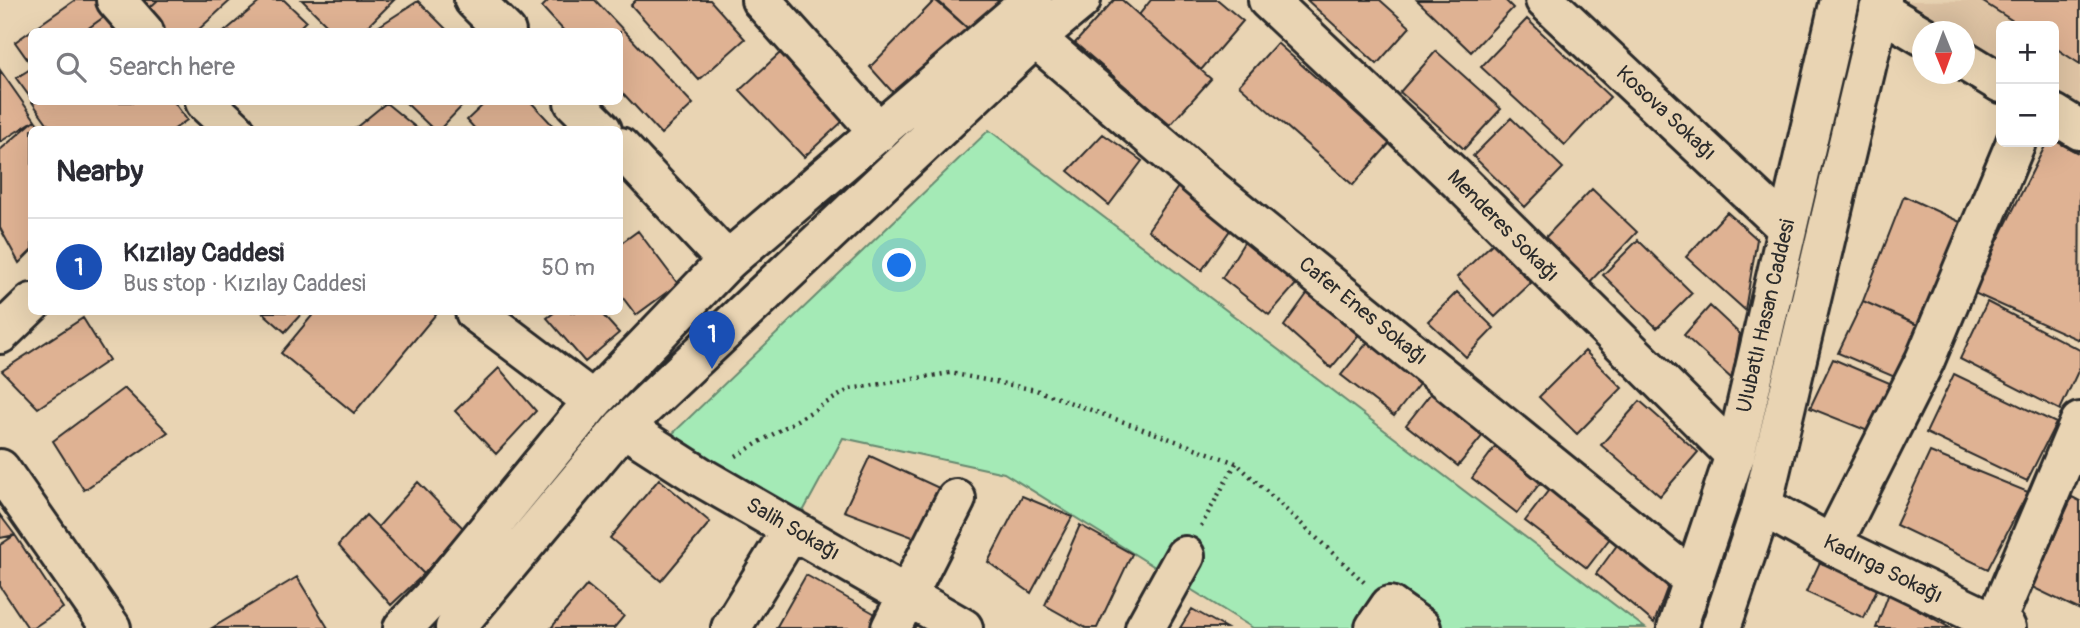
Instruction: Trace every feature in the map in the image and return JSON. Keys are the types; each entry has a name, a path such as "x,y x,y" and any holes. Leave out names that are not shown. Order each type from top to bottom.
{"street":[{"path":"116,0 140,28"},
{"path":"474,0 502,28"},
{"path":"403,628 436,593 593,401 727,261 1032,0"},
{"path":"455,628 623,427 1035,38 1081,0"},
{"name":"Menderes Sokağı","path":"1268,0 1459,181 1735,455"},
{"name":"Kosova Sokağı","path":"1545,0 1786,227"},
{"name":"Ulubatlı Hasan Caddesi","path":"1677,628 1735,455 1840,0"},
{"path":"1881,5 1912,28"},
{"name":"Ulubatlı Hasan Caddesi","path":"1721,628 1762,506 1881,5"},
{"path":"779,7 879,132"},
{"name":"Cafer Enes Sokağı","path":"1035,38 1214,191 1694,581"},
{"path":"1975,67 1996,80"},
{"path":"577,105 598,126"},
{"path":"2059,117 2080,130"},
{"path":"1832,545 1925,360 2014,147"},
{"path":"623,150 727,261"},
{"path":"0,334 28,307"},
{"path":"479,315 593,401"},
{"path":"1998,626 2080,422"},
{"name":"Salih Sokağı","path":"623,427 701,477 792,529 899,612 964,628"},
{"path":"0,469 111,628"},
{"path":"899,612 956,499"},
{"name":"Kadırga Sokağı","path":"1762,506 1832,545 1998,626"},
{"path":"731,628 792,529"},
{"path":"1145,628 1185,556"},
{"path":"1383,617 1421,628"}],"path":[{"path":"701,477 850,389 950,373 1036,390 1236,463 1383,617"},
{"path":"1185,556 1236,463"}],"shaded area":[{"path":"2080,0 2080,105 2059,93 2059,21 1996,21 1996,57 1975,45 1975,21 1934,21 1898,1"}],"green space":[{"path":"989,130 1645,628 1253,628 1004,473 843,438 800,517 668,438"}],"building":[{"path":"75,0 97,0 111,12 89,28 35,28"},
{"path":"136,0 158,0 145,12"},
{"path":"158,0 231,0 200,28 159,28 145,12"},
{"path":"262,0 284,0 306,21 299,28 229,28"},
{"path":"302,0 394,0 366,28 330,28"},
{"path":"549,0 595,0 621,28 561,28 542,7"},
{"path":"636,0 710,0 745,39 699,80 631,5"},
{"path":"935,0 973,33 897,97 870,67"},
{"path":"937,0 1009,0 973,33"},
{"path":"1114,0 1122,0 1211,79 1170,125 1075,43"},
{"path":"1151,0 1218,0 1243,21 1201,70 1139,15"},
{"path":"1307,0 1380,0 1410,27 1377,64"},
{"path":"1417,0 1505,0 1513,8 1471,52"},
{"path":"1980,0 2080,0 2080,64 2059,50 2059,21 2013,21"},
{"path":"418,1 445,28 376,28"},
{"path":"111,12 121,28 89,28"},
{"path":"1527,19 1610,97 1565,145 1481,67"},
{"path":"623,30 693,104 661,134 623,93"},
{"path":"28,33 28,60 15,42"},
{"path":"1277,43 1390,143 1353,185 1239,85"},
{"path":"1436,51 1501,109 1464,149 1400,92"},
{"path":"780,53 843,121 804,157 740,90"},
{"path":"0,70 35,120 0,142"},
{"path":"28,70 28,94 16,78"},
{"path":"34,105 176,105 187,120 179,126 49,126"},
{"path":"384,105 388,105 414,126 358,126"},
{"path":"408,105 463,105 443,126 430,126"},
{"path":"483,105 534,105 553,126 472,126 467,120"},
{"path":"1511,118 1563,168 1525,207 1473,156"},
{"path":"35,120 40,126 28,126"},
{"path":"28,126 28,254 19,263 0,228 0,150"},
{"path":"1103,134 1142,161 1109,205 1068,171"},
{"path":"2059,143 2080,154 2079,340 1972,292 2044,147 2059,147"},
{"path":"1178,187 1233,226 1202,270 1148,230"},
{"path":"1592,189 1637,232 1586,286 1541,242"},
{"path":"1904,196 1971,227 1926,329 1863,301"},
{"path":"1727,212 1757,239 1745,310 1686,257"},
{"path":"638,231 678,284 636,315 623,298 623,242"},
{"path":"1248,236 1298,282 1269,315 1222,278"},
{"path":"1638,240 1692,293 1657,328 1603,275"},
{"path":"1493,243 1531,283 1495,317 1457,277"},
{"path":"1312,287 1361,332 1331,368 1284,326"},
{"path":"1457,292 1494,328 1466,357 1428,321"},
{"path":"1863,301 1934,332 1909,383 1838,353"},
{"path":"1987,302 2080,350 2080,367 2060,410 1960,359"},
{"path":"1710,306 1740,334 1732,379 1684,335"},
{"path":"265,315 300,315 285,332"},
{"path":"313,315 435,315 354,413 281,353"},
{"path":"551,315 603,315 619,333 585,362 547,318"},
{"path":"83,318 109,360 38,408 2,371"},
{"path":"1371,338 1423,379 1394,416 1341,375"},
{"path":"1585,351 1622,388 1577,434 1539,397"},
{"path":"1833,359 1906,390 1883,437 1810,408"},
{"path":"499,368 536,411 496,454 455,411"},
{"path":"1954,374 2056,423 2027,481 1926,433"},
{"path":"124,388 168,432 84,490 53,441"},
{"path":"1435,388 1488,429 1458,466 1406,425"},
{"path":"1640,401 1698,452 1660,496 1601,445"},
{"path":"1501,439 1547,474 1517,513 1472,478"},
{"path":"1930,452 2028,492 1988,569 1896,525"},
{"path":"870,456 939,488 915,538 844,511"},
{"path":"659,479 710,522 661,581 610,538"},
{"path":"418,482 463,528 424,574 378,527"},
{"path":"1555,482 1617,529 1587,568 1525,521"},
{"path":"1022,496 1072,517 1031,593 988,562"},
{"path":"2072,497 2080,501 2080,610 2032,587"},
{"path":"0,515 15,535 0,538"},
{"path":"366,515 424,574 391,605 338,545"},
{"path":"1080,525 1132,554 1097,628 1086,628 1045,605"},
{"path":"15,535 63,608 33,628 28,628 0,586 0,545"},
{"path":"1623,537 1671,578 1654,623 1596,574"},
{"path":"1820,562 1878,587 1864,618 1806,592"},
{"path":"806,575 879,616 872,628 776,628"},
{"path":"297,577 328,628 212,628"},
{"path":"587,585 624,616 614,628 551,628"},
{"path":"1889,593 1950,628 1876,628"},
{"path":"1192,609 1226,628 1180,628"}],"place":[{"name":"Kızılay Caddesi","path":"712,369"}]}
